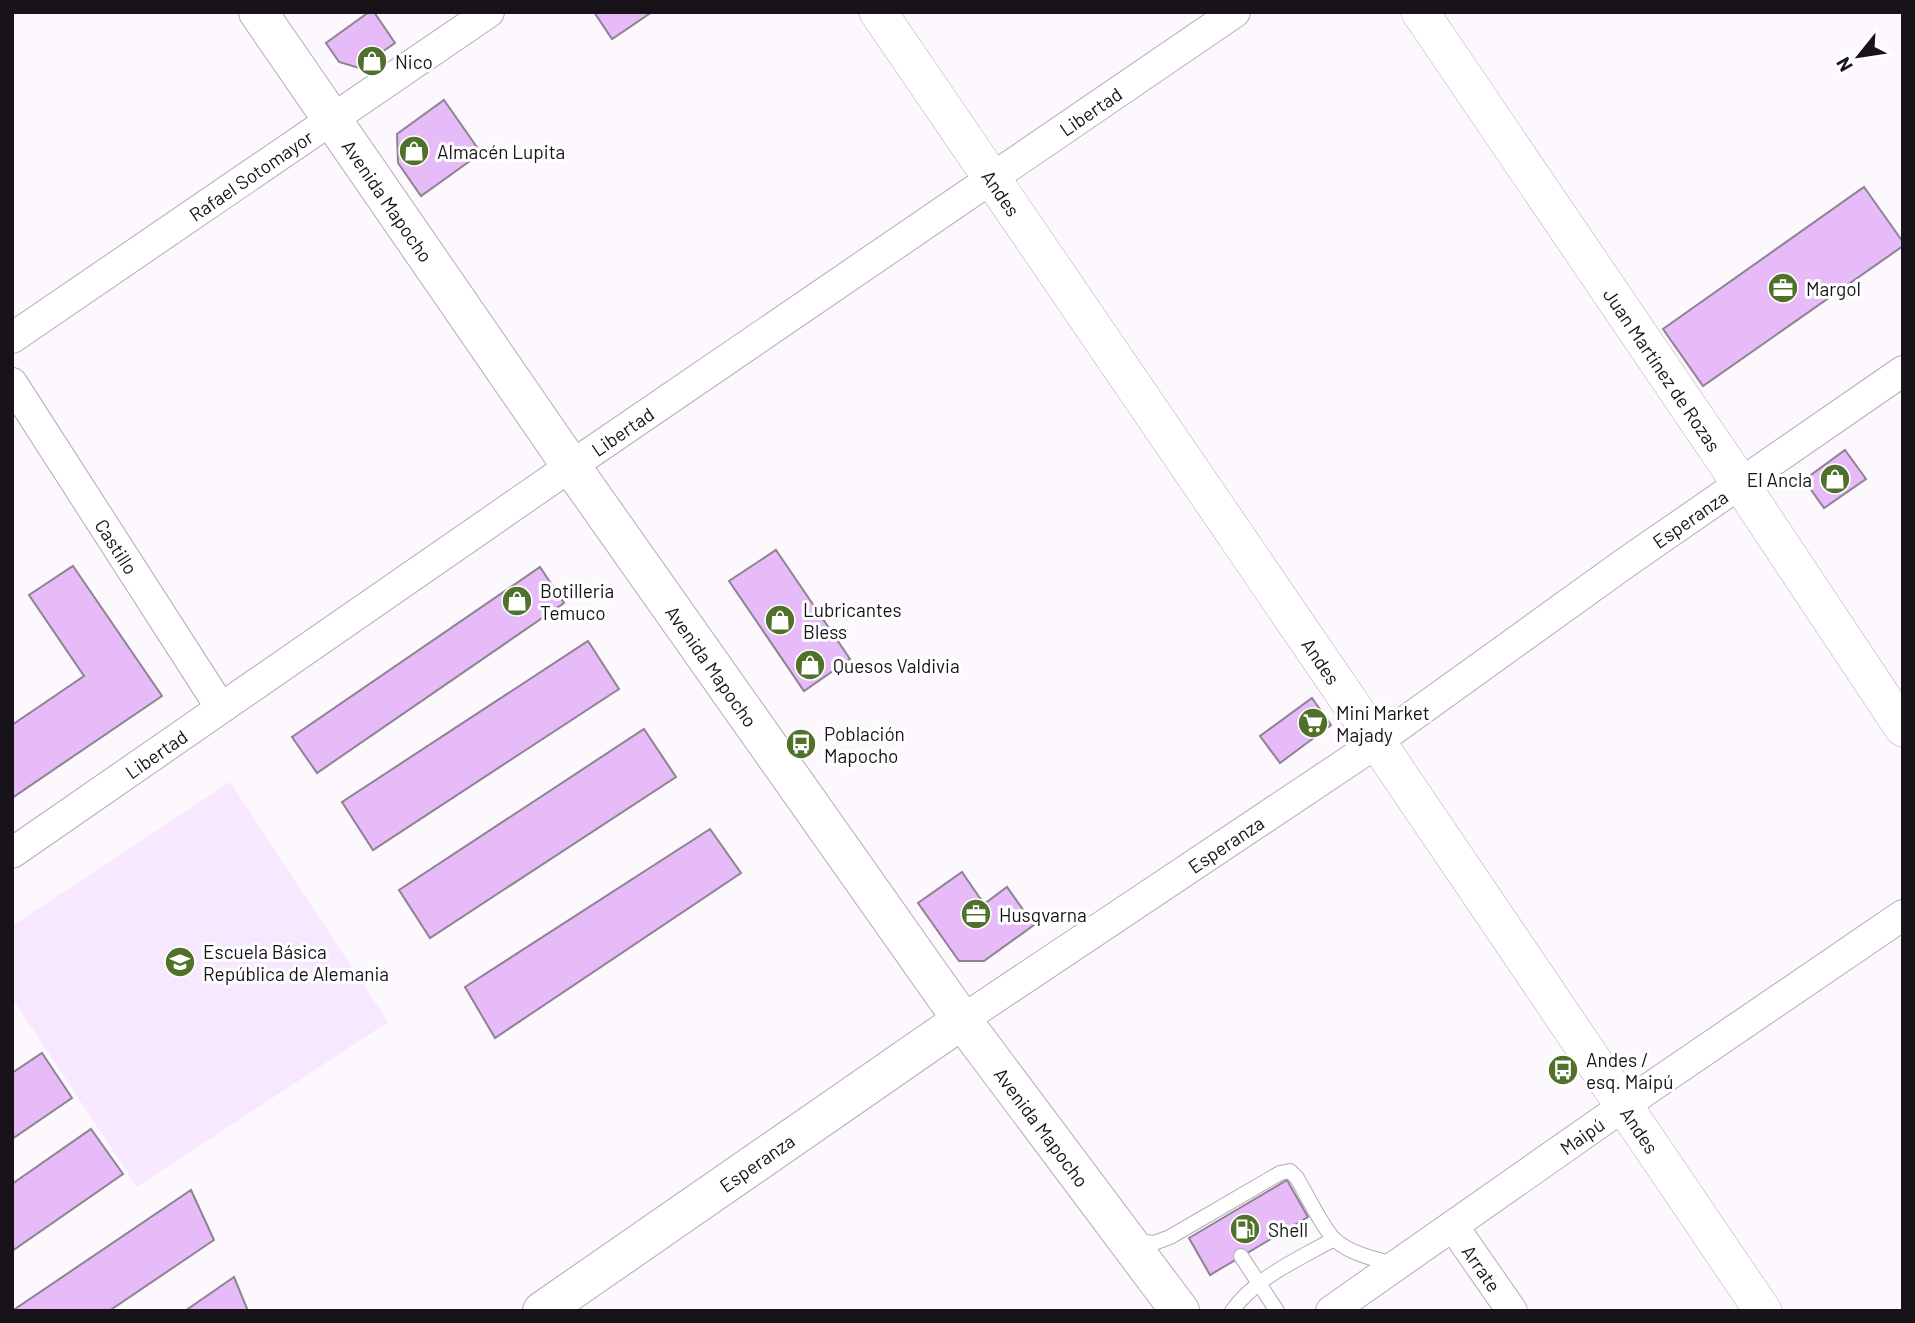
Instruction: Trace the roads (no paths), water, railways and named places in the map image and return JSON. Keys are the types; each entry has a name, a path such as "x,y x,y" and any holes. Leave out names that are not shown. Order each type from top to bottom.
{"main road":[{"name":"Avenida Mapocho","path":"258,12 571,466 962,1020 1180,1311"},
{"name":"Esperanza","path":"542,1311 962,1020"}],"street":[{"name":"Rafael Sotomayor","path":"12,338 489,12"},
{"name":"Andes","path":"878,12 1763,1311"},
{"name":"Libertad","path":"12,853 571,466 1235,12"},
{"name":"Juan Martínez de Rozas","path":"1420,12 1903,728"},
{"name":"Esperanza","path":"962,1020 1377,741 1628,561 1903,371"},
{"name":"Castillo","path":"12,383 221,708"},
{"name":"Maipú","path":"1331,1311 1903,915"},
{"name":"Arrate","path":"1452,1226 1512,1311"}],"lane":[{"path":"1125,1237 1141,1243 1153,1243 1170,1237 1216,1217 1280,1172 1290,1171 1334,1239 1353,1251 1398,1264"},
{"path":"1232,1311 1241,1297 1259,1283 1334,1239"},
{"path":"1241,1256 1277,1311"}],"place":[{"name":"Nico","path":"372,61"},
{"name":"Almacén Lupita","path":"414,151"},
{"name":"Margol","path":"1783,288"},
{"name":"El Ancla","path":"1835,479"},
{"name":"Botilleria Temuco","path":"517,601"},
{"name":"Lubricantes Bless","path":"780,620"},
{"name":"Quesos Valdivia","path":"810,665"},
{"name":"Mini Market Majady","path":"1313,723"},
{"name":"Población Mapocho","path":"801,744"},
{"name":"Husqvarna","path":"976,914"},
{"name":"Escuela Básica República de Alemania","path":"180,962"},
{"name":"Andes / esq. Maipú","path":"1563,1070"},
{"name":"Shell","path":"1245,1229"}]}
